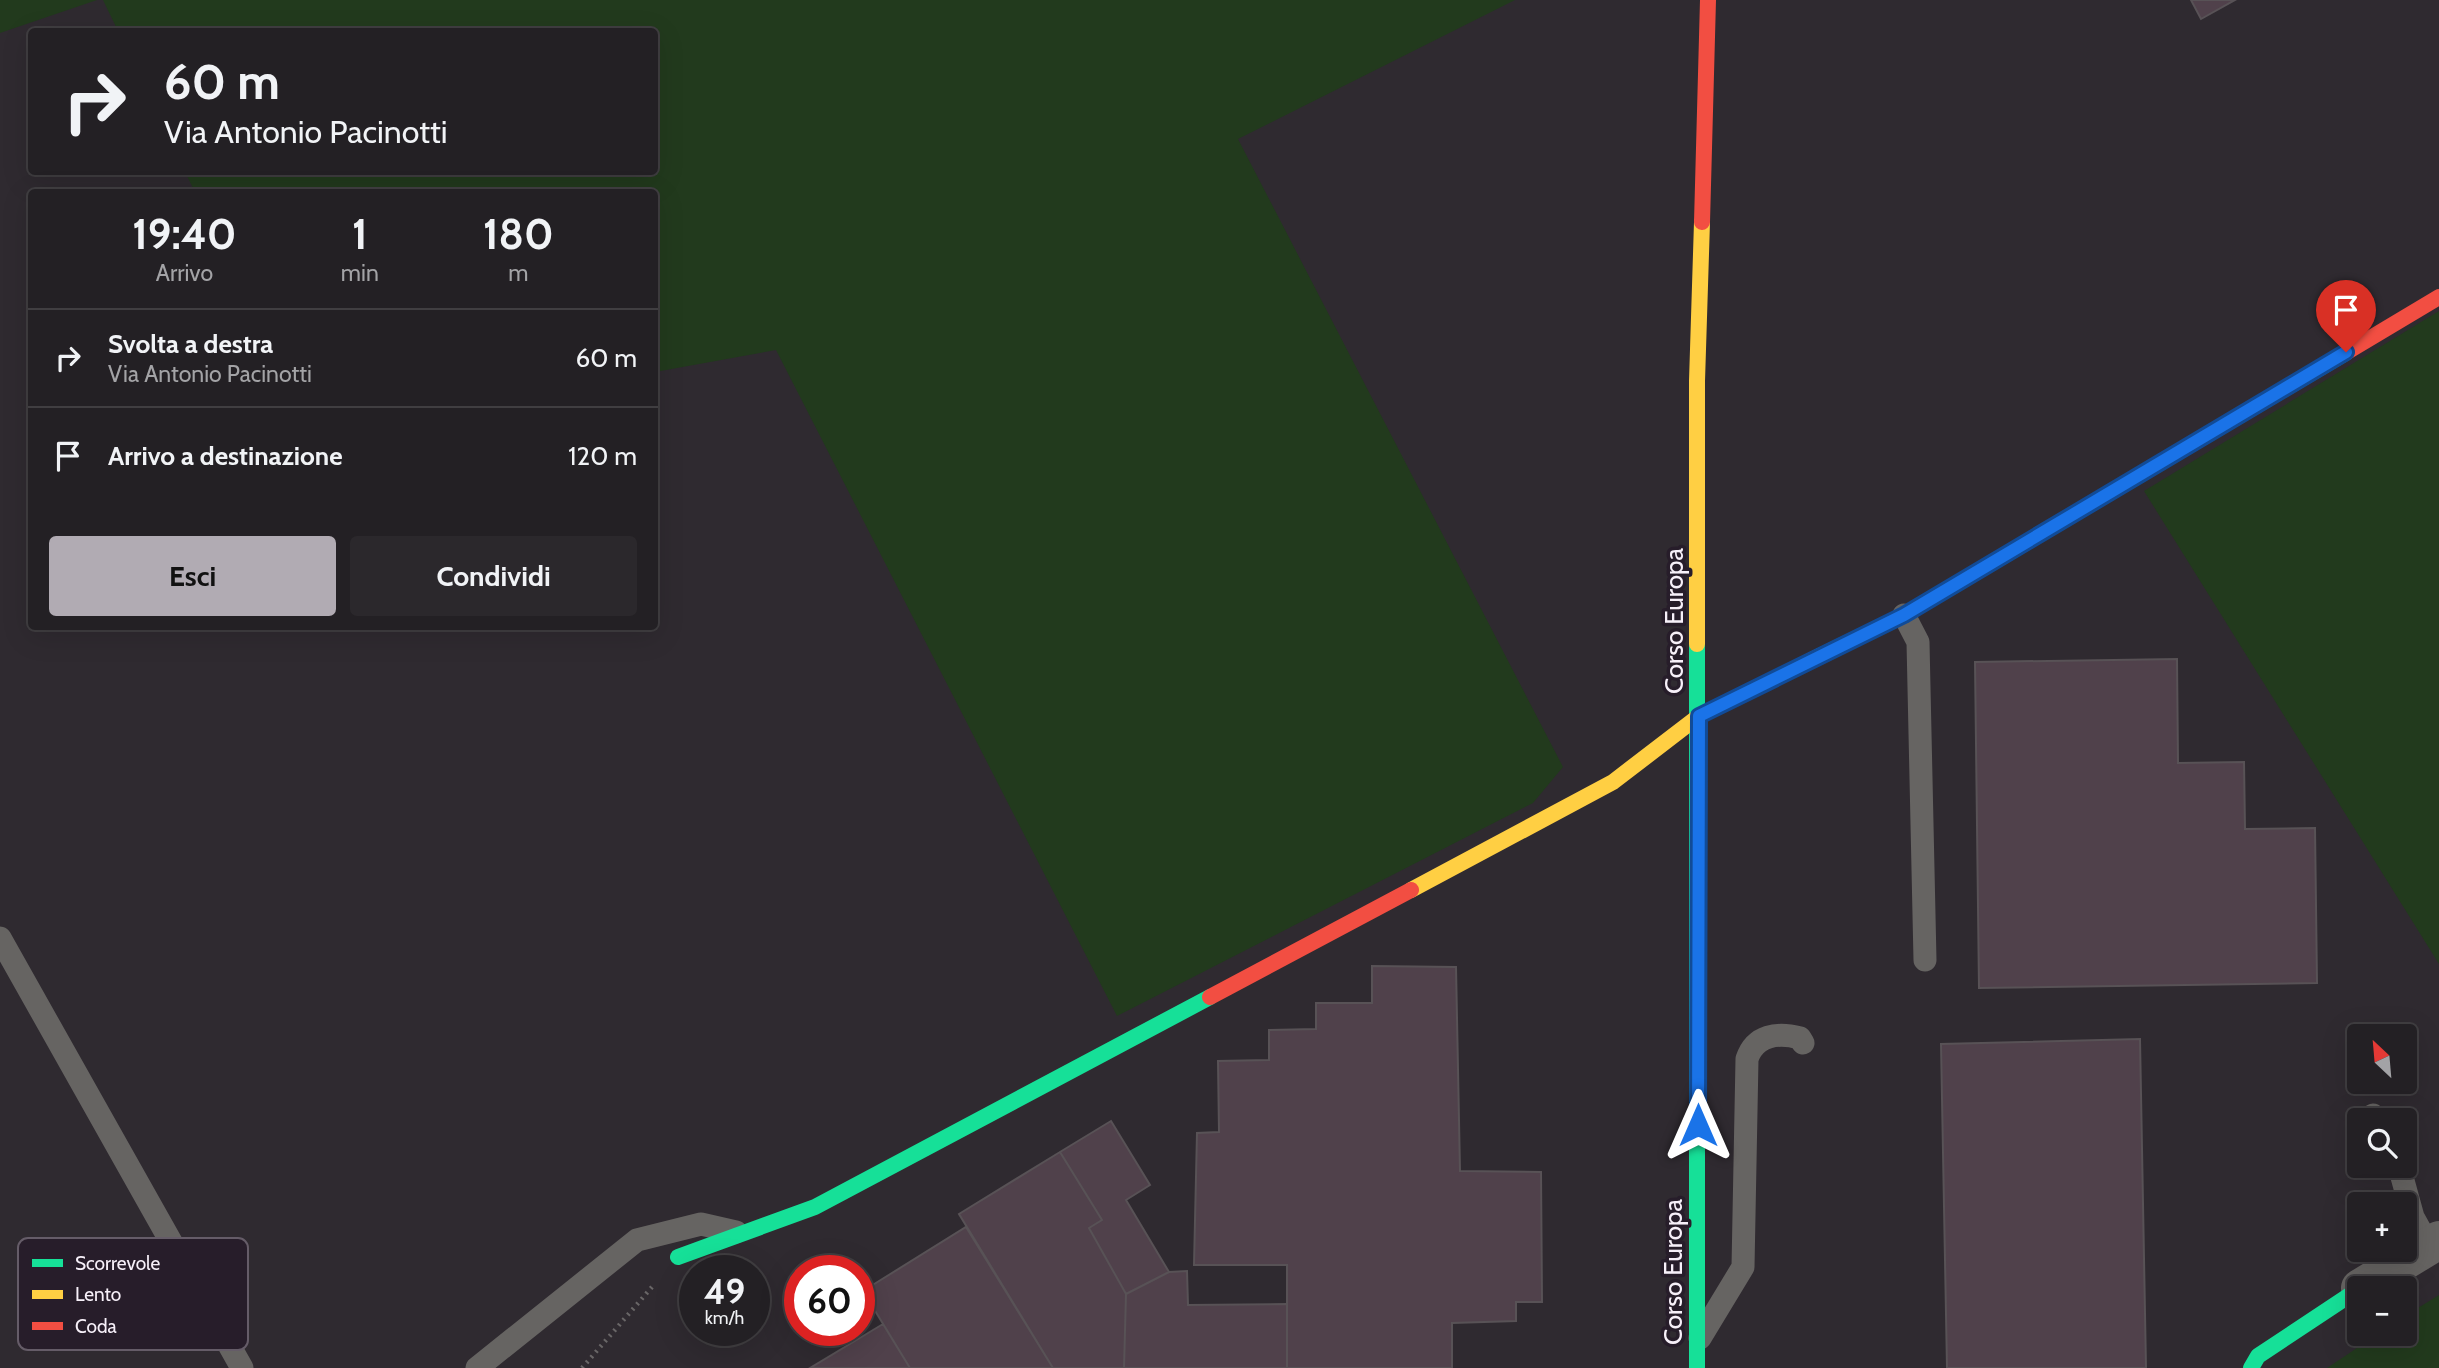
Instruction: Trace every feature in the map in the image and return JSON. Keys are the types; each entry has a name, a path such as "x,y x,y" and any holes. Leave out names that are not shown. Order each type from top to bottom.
{"street":[{"name":"Corso Europa","path":"1697,1368 1697,381 1708,0"},
{"path":"678,1257 815,1207 1613,782 1699,716 1904,615 2439,297"},
{"path":"2380,1276 2434,1243"},
{"path":"2251,1368 2258,1356 2347,1297"}],"lane":[{"path":"1904,615 1918,642 1925,960"},
{"path":"0,938 169,1238"},
{"path":"1697,1344 1743,1267 1747,1059 1754,1044 1768,1036 1791,1036 1800,1038 1803,1043"},
{"path":"2402,1178 2413,1217 2434,1243"},
{"path":"477,1368 637,1240 701,1224 742,1233"},
{"path":"232,1350 242,1368"}],"path":[{"path":"582,1368 678,1257"}],"green space":[{"path":"0,0 97,0 0,33"},
{"path":"103,0 1515,0 1238,139 1563,767 1533,803 1117,1016 776,350 658,371 658,189 194,189 186,175 658,175 658,28 117,28"},
{"path":"2439,311 2439,964 2144,491"},
{"path":"2439,1295 2439,1368 2327,1368 2360,1346 2417,1346 2417,1309"}],"building":[{"path":"2191,0 2235,0 2201,19"},
{"path":"2177,659 2178,763 2244,762 2245,829 2315,828 2317,983 1979,988 1975,662"},
{"path":"1372,966 1456,967 1460,1171 1541,1172 1542,1302 1516,1302 1516,1321 1452,1323 1452,1368 1287,1368 1287,1265 1194,1265 1197,1133 1219,1132 1218,1061 1269,1060 1269,1030 1316,1029 1316,1003 1372,1003"},
{"path":"2140,1039 2146,1368 1947,1368 1941,1044"},
{"path":"1111,1121 1150,1185 1126,1200 1169,1272 1126,1294 1089,1228 1102,1220 1060,1152"},
{"path":"1060,1152 1102,1220 1089,1228 1126,1294 1124,1368 1053,1368 959,1214"},
{"path":"966,1227 1053,1368 910,1368 875,1311 875,1284"},
{"path":"1187,1271 1188,1305 1287,1304 1287,1368 1124,1368 1126,1294 1169,1272"},
{"path":"883,1324 910,1368 810,1368 846,1346 875,1346 875,1329"}],"traffic: fast":[{"path":"1820,656 1904,615 2347,352"},
{"path":"1697,644 1697,1368"},
{"path":"678,1257 815,1207 1210,997"},
{"path":"2251,1368 2258,1356 2347,1297"}],"traffic: slow":[{"path":"1697,644 1697,381 1702,222"},
{"path":"1411,890 1613,782 1699,716 1820,656"}],"traffic: jam":[{"path":"1702,222 1708,0"},
{"path":"2347,352 2439,297"},
{"path":"1210,997 1411,890"}],"route":[{"path":"1698,1125 1699,716 1904,615 2346,352"}]}
